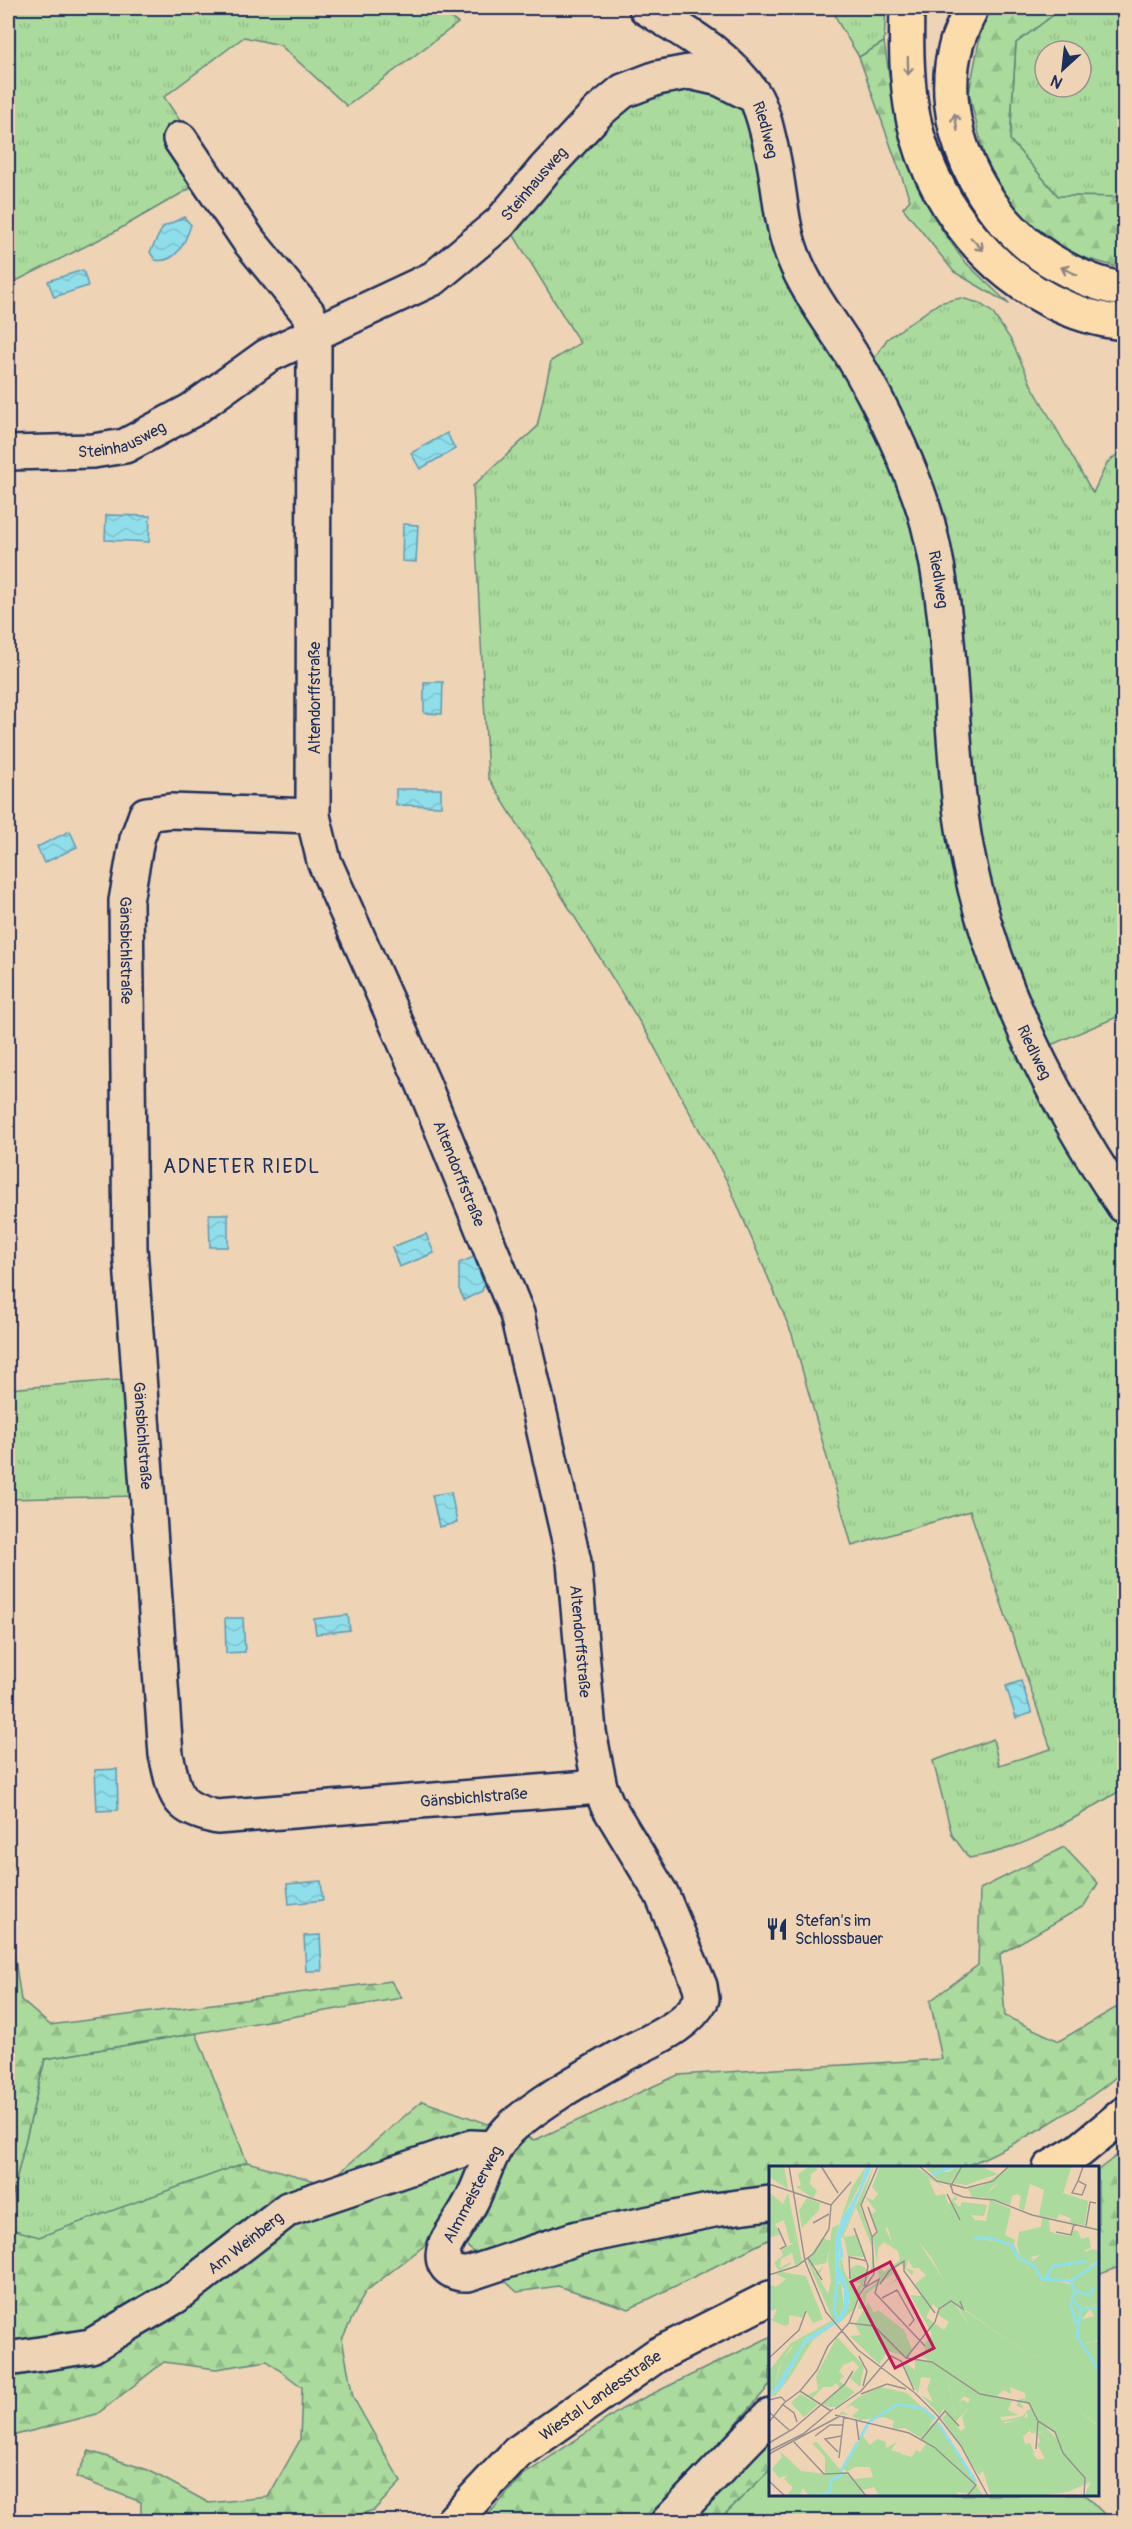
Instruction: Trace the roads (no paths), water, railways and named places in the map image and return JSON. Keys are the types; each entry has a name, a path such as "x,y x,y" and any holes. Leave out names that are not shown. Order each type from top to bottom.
{"main road":[{"path":"907,8 908,80 914,119 930,168 944,200 964,230 1008,272 1034,291 1093,317 1125,323"},
{"path":"971,8 957,43 953,95 956,125 967,163 986,200 1010,230 1036,252 1068,272 1125,289"},
{"path":"1053,2166 1079,2151 1125,2114"},
{"name":"Wiestal Landesstraße","path":"452,2522 517,2453 657,2355 769,2299"}],"street":[{"name":"Riedlweg","path":"646,8 715,50 755,96 772,151 784,227 793,255 808,288 853,357 882,414 927,521 947,627 962,816 970,866 1004,981 1031,1045 1083,1144 1125,1206"},
{"name":"Steinhausweg","path":"8,453 93,451 126,446 192,410 267,356 314,332 434,278 500,224 545,169 598,111 623,91 657,78 689,72 720,78 755,96"},
{"path":"180,139 249,241 308,313 314,332"},
{"name":"Altendorffstraße","path":"314,332 314,816 324,861 423,1083 517,1314 574,1562 589,1732 600,1787 607,1804 662,1895 700,1986 702,1999"},
{"name":"Gänsbichlstraße","path":"314,816 170,811 146,814 137,839 126,901 130,1248 166,1755 175,1791 184,1806 194,1812 217,1817 600,1787"},
{"name":"Almmeisterweg","path":"702,1999 680,2025 570,2086 512,2126 494,2148 472,2199 444,2247 442,2258 446,2268 457,2275 468,2274 577,2238 714,2210 769,2203"},
{"name":"Am Weinberg","path":"8,2359 92,2346 176,2296 288,2209 464,2150 494,2148"},
{"path":"668,2522 769,2418"}],"water":[{"path":"184,217 191,225 179,251 169,259 155,260 150,252 163,227"},
{"path":"83,270 88,286 54,297 48,281"},
{"path":"447,433 455,449 420,469 411,453"},
{"path":"106,515 150,516 149,542 105,540"},
{"path":"403,524 418,525 416,562 402,561"},
{"path":"424,682 443,682 442,714 424,713"},
{"path":"396,789 441,789 441,806 396,805"},
{"path":"70,831 77,847 44,863 37,847"},
{"path":"209,1214 228,1214 228,1247 210,1247"},
{"path":"426,1234 434,1253 399,1267 392,1247"},
{"path":"474,1257 484,1285 482,1291 464,1300 459,1289 459,1263"},
{"path":"451,1492 457,1523 439,1527 432,1495"},
{"path":"348,1615 350,1630 316,1634 314,1619"},
{"path":"225,1618 243,1618 245,1652 226,1653"},
{"path":"1021,1681 1032,1713 1016,1718 1006,1686"},
{"path":"117,1769 118,1810 97,1811 95,1770"},
{"path":"321,1881 323,1900 289,1904 287,1884"},
{"path":"320,1935 322,1971 306,1971 304,1936"}],"place":[{"name":"Stefan's im Schlossbauer","path":"777,1929"}],"district":[{"name":"ADNETER RIEDL","path":"242,1166"}]}
